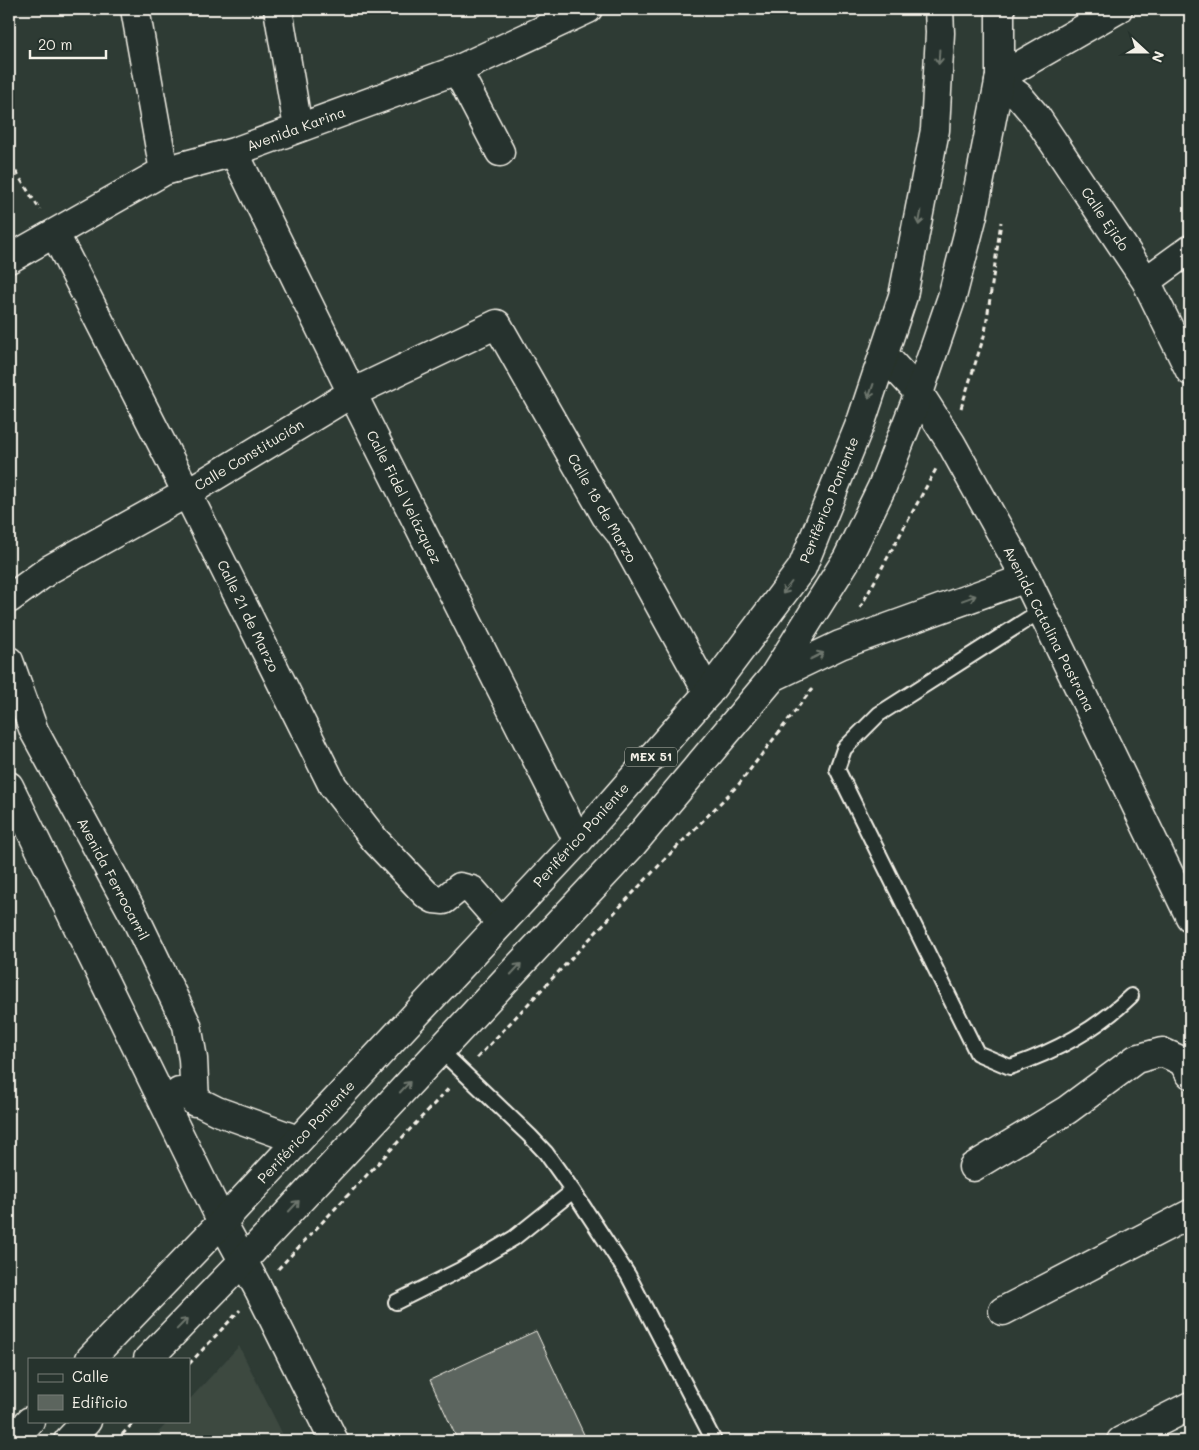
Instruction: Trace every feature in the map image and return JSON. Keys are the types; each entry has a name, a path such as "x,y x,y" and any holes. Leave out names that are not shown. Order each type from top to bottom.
{"street":[{"path":"135,9 164,171"},
{"path":"278,9 298,128"},
{"name":"Avenida Karina","path":"9,260 164,171 234,152 457,70 588,9"},
{"name":"Periférico Poniente","path":"91,1358 222,1222 500,922 578,841 708,693 802,568 862,419 903,296 936,130 940,33 939,9"},
{"name":"MEX 51","path":"149,1358 243,1261 632,845 773,677 847,559 882,487 920,394 952,297 973,216 999,79 1000,9"},
{"path":"999,79 1118,9"},
{"path":"457,70 500,152"},
{"name":"Calle Ejido","path":"999,79 1019,96 1036,116 1146,281 1190,371"},
{"name":"Calle Fidel Velázquez","path":"234,152 352,393 578,841"},
{"name":"Calle 21 de Marzo","path":"55,234 333,786 375,840 426,894 434,899 444,900 460,887 472,890 500,922"},
{"path":"1146,281 1190,249"},
{"name":"Calle Constitución","path":"9,599 50,569 187,493 352,393 497,324"},
{"name":"Calle 18 de Marzo","path":"497,324 606,516 620,533 708,693"},
{"name":"Avenida Catalina Pastrana","path":"884,355 920,394 951,443 1026,578 1190,917"},
{"path":"773,677 840,645 1026,578"},
{"name":"Avenida Ferrocarril","path":"9,661 34,731 136,919 187,1025 193,1059 195,1102"},
{"path":"9,786 222,1222 334,1441"},
{"path":"973,1167 1067,1110 1136,1060 1162,1052 1182,1061 1190,1074"},
{"path":"146,1067 173,1089 195,1102 298,1140"},
{"path":"1003,1311 1190,1214"},
{"path":"1121,1441 1190,1406"},
{"path":"10,1441 29,1422"},
{"path":"68,1441 87,1422"}],"lane":[{"path":"1042,610 879,714 844,749 837,769 977,1053 1010,1067 1049,1053 1112,1015 1131,996"},
{"path":"440,1050 530,1136 546,1154 573,1191 628,1275 714,1441"},
{"path":"396,1302 460,1270 514,1238 573,1191"}],"path":[{"path":"9,166 16,172 55,234"},
{"path":"116,1441 133,1422"}],"shaded area":[{"path":"239,1346 286,1441 150,1441 168,1422 190,1422 190,1399"}],"building":[{"path":"536,1331 587,1441 458,1441 430,1380"}]}
